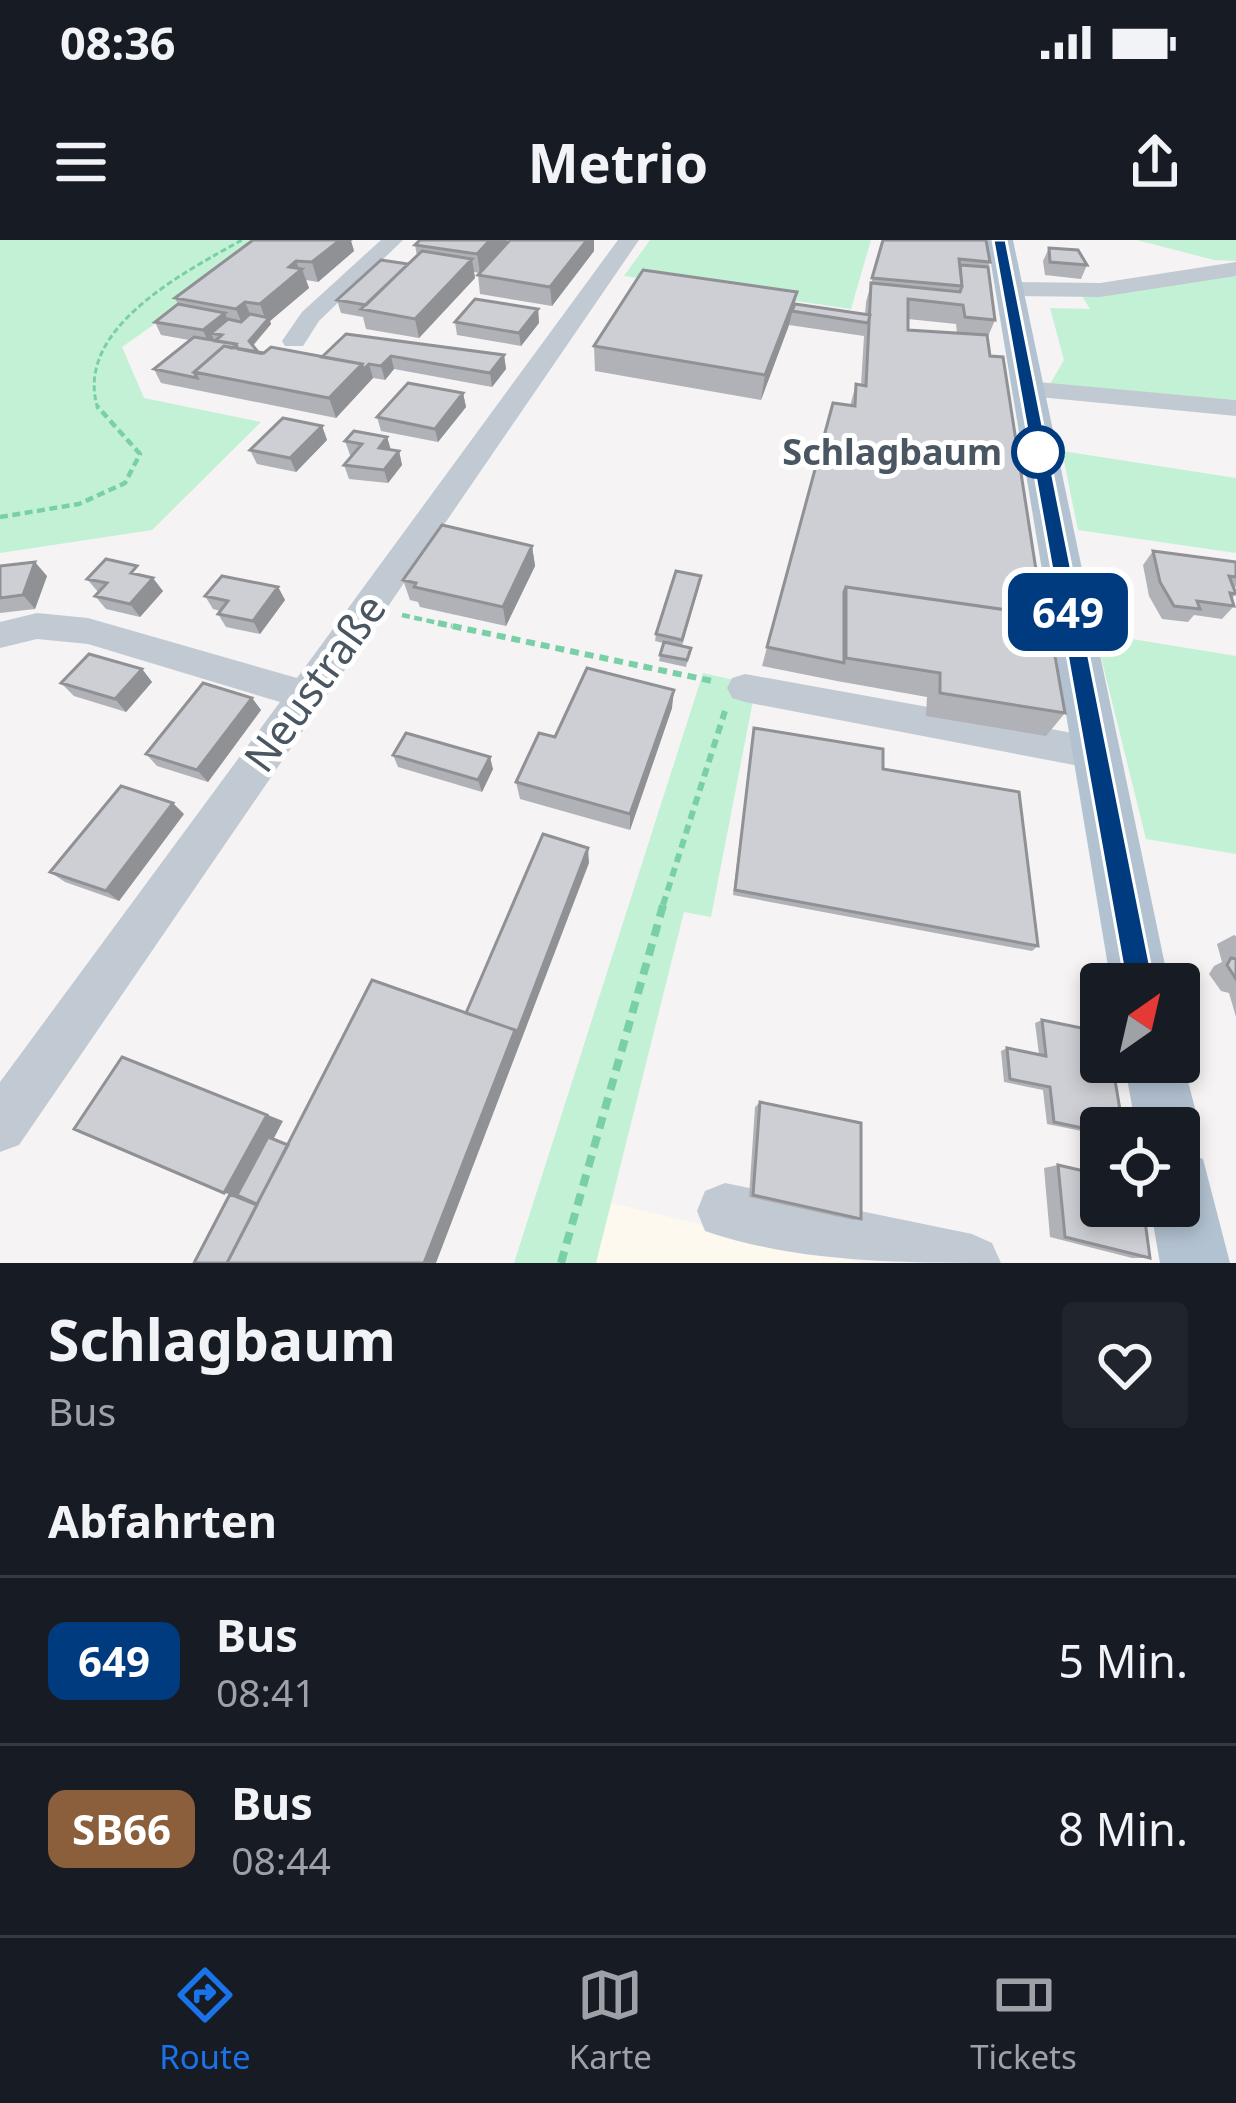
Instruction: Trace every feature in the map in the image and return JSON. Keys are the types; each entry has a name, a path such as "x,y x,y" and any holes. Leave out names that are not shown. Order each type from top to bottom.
{"main road":[{"path":"1000,240 1136,963"},
{"path":"1188,1227 1195,1263"}],"street":[{"path":"294,341 310,317 392,240"},
{"name":"Neustraße","path":"0,1126 628,240"},
{"path":"1007,289 1038,293 1100,290 1236,269"},
{"path":"1028,388 1236,408"},
{"path":"0,634 37,626 88,631 306,695"},
{"path":"734,693 1095,753"},
{"path":"725,1211 972,1263"}],"path":[{"path":"0,517 79,504 125,483 140,454 98,410 92,394 97,355 147,303 242,240"},
{"path":"391,613 734,693 681,841 561,1263"}],"shaded area":[{"path":"611,1203 864,1263 596,1263"}],"green space":[{"path":"0,240 274,240 122,347 144,398 261,422 152,530 0,553"},
{"path":"650,240 871,240 851,309 624,276"},
{"path":"1137,240 1236,240 1236,261 1214,260"},
{"path":"1236,277 1236,400 1050,384 1064,360 1050,308 1090,309 1082,296"},
{"path":"1062,451 1236,478 1236,553 1078,530"},
{"path":"1095,633 1236,656 1236,854 1146,839"},
{"path":"703,673 756,685 711,917 684,912 596,1263 514,1263"}],"building":[{"path":"253,240 340,240 312,262 296,261 289,267 302,269 260,304 245,302 236,309 175,298"},
{"path":"420,240 490,240 477,254 415,245"},
{"path":"510,240 587,240 550,287 478,275"},
{"path":"883,240 986,240 990,262 959,259 962,286 872,278"},
{"path":"1049,248 1078,250 1087,265 1050,262"},
{"path":"422,251 472,259 415,319 361,309"},
{"path":"381,260 408,264 366,305 337,300"},
{"path":"960,265 988,267 995,320 965,317 963,305 908,299 908,330 987,335 990,356 1003,357 1043,615 846,587 844,663 767,647 833,403 855,406 856,384 866,386 871,283 960,292"},
{"path":"643,270 797,292 765,375 594,346"},
{"path":"475,299 538,309 519,333 455,322"},
{"path":"178,304 225,313 203,330 155,322"},
{"path":"795,304 870,315 868,323 792,311"},
{"path":"250,314 269,318 249,341 259,353 215,341 222,335 211,333 228,319 241,322"},
{"path":"346,334 504,355 490,373 391,356 381,366 369,364 363,370 362,364 322,357"},
{"path":"194,337 236,344 224,346 194,372 197,378 154,369"},
{"path":"224,346 264,353 271,347 362,364 329,398 194,372"},
{"path":"408,383 463,393 435,429 377,417"},
{"path":"283,418 322,426 290,458 250,450"},
{"path":"354,431 387,437 379,448 399,451 384,470 344,465 362,444 345,441"},
{"path":"442,525 532,546 503,607 414,587 416,583 403,580"},
{"path":"1153,551 1236,562 1236,577 1229,576 1236,594 1230,593 1234,606 1197,601 1200,609 1174,606 1160,582"},
{"path":"106,559 137,566 131,573 153,578 130,604 95,596 107,583 87,579"},
{"path":"35,562 23,595 0,598 0,566"},
{"path":"676,571 701,576 682,640 656,634"},
{"path":"222,576 278,587 253,621 218,614 228,601 205,596"},
{"path":"846,587 1048,616 1065,713 940,693 940,673 846,658"},
{"path":"664,642 691,648 687,660 660,655"},
{"path":"89,654 142,669 115,699 61,683"},
{"path":"587,668 674,690 630,814 516,782 539,733 555,737"},
{"path":"203,683 252,698 197,770 146,754"},
{"path":"754,728 883,749 883,769 1019,792 1038,946 735,890"},
{"path":"406,733 490,757 478,780 393,755"},
{"path":"121,786 173,803 106,891 50,872"},
{"path":"543,834 588,848 517,1033 466,1013"},
{"path":"1231,958 1236,959 1236,979 1227,965"},
{"path":"372,980 515,1030 424,1263 227,1263"},
{"path":"1042,1020 1080,1028 1080,1083 1116,1083 1120,1107 1080,1107 1080,1128 1054,1122 1050,1087 1010,1079 1007,1048 1046,1056"},
{"path":"122,1057 267,1115 224,1193 74,1129"},
{"path":"760,1102 861,1123 861,1219 753,1195"},
{"path":"268,1137 288,1145 257,1204 237,1195"},
{"path":"1058,1165 1080,1170 1080,1227 1146,1227 1150,1258 1065,1237"},
{"path":"230,1194 257,1205 227,1263 194,1263"}],"bus line":[{"name":"649","path":"1000,240 1136,963"}],"place":[{"name":"Schlagbaum","path":"1038,452"}]}
